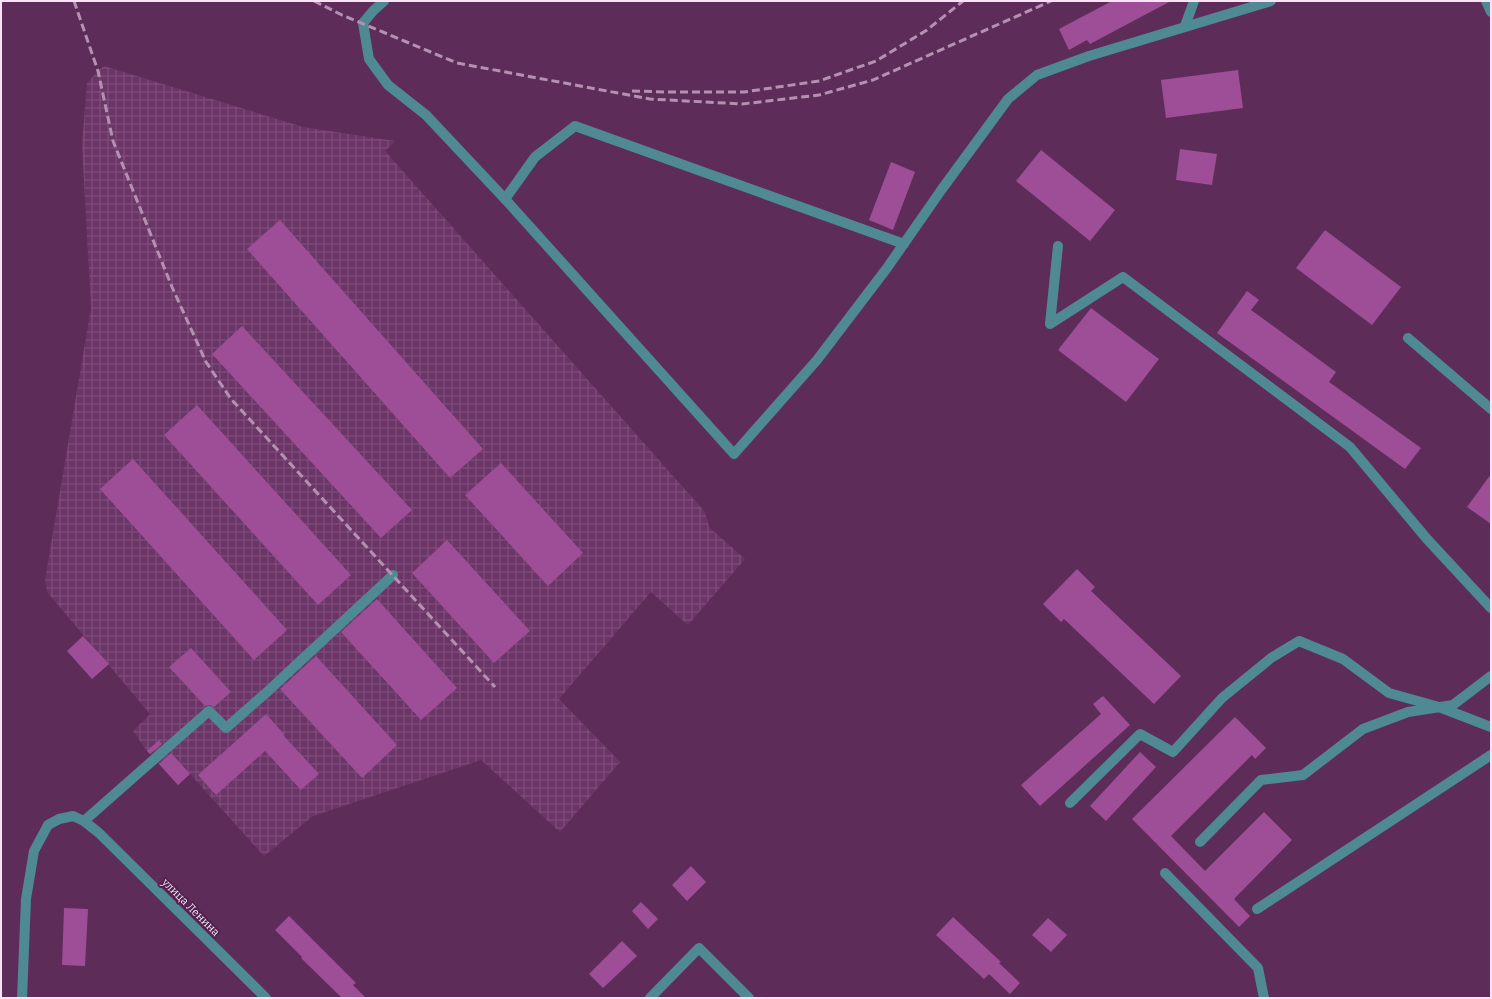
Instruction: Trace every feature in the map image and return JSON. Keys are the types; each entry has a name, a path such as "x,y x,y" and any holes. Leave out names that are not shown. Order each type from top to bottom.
{"street":[{"path":"384,1 373,11 364,23 369,59 388,85 426,115 505,199 734,454 817,360 887,268 1008,99 1037,75 1089,56 1271,1"},
{"path":"1185,26 1194,1"},
{"path":"1486,1 1491,12"},
{"path":"505,199 535,157 575,126 904,244"},
{"path":"1058,246 1050,324 1123,277 1350,447 1427,539 1491,608"},
{"path":"1408,338 1491,409"},
{"path":"22,998 26,899 34,851 48,826 59,818 73,816 84,821 209,712 226,728 393,575"},
{"path":"1070,803 1140,734 1173,752 1222,698 1271,658 1299,641 1343,659 1389,693 1439,707 1491,727"},
{"path":"1200,842 1261,780 1303,775 1363,729 1408,712 1453,705 1491,676"},
{"path":"1257,909 1491,755"},
{"name":"улица Ленина","path":"84,821 99,833 266,998"},
{"path":"1164,873 1258,968 1264,998"},
{"path":"650,998 699,948 749,998"}],"shaded area":[{"path":"104,66 303,127 395,141 385,151 705,512 709,527 745,559 688,625 651,592 559,699 620,762 560,832 481,760 313,816 264,856 190,774 178,785 147,751 133,731 150,714 47,592 45,580 91,308 82,145 87,83"}],"building":[{"path":"1112,1 1171,1 1090,44 1087,40 1069,50 1059,29"},
{"path":"1238,70 1243,108 1166,118 1161,80"},
{"path":"1180,149 1217,154 1212,185 1176,180"},
{"path":"1041,150 1115,210 1090,241 1016,181"},
{"path":"891,162 915,172 893,230 869,220"},
{"path":"280,220 483,449 450,478 247,249"},
{"path":"1325,230 1401,287 1372,325 1296,268"},
{"path":"1247,291 1259,300 1251,310 1336,372 1329,382 1421,448 1405,469 1217,333"},
{"path":"1091,308 1159,359 1126,402 1058,350"},
{"path":"242,326 412,510 381,538 212,354"},
{"path":"197,405 351,575 318,605 164,435"},
{"path":"133,459 287,630 254,660 100,489"},
{"path":"501,463 583,553 548,586 465,495"},
{"path":"1491,474 1491,524 1467,507"},
{"path":"447,540 530,631 494,663 412,573"},
{"path":"1077,569 1095,587 1091,591 1181,676 1154,704 1064,619 1061,622 1043,604"},
{"path":"377,599 457,688 421,720 341,632"},
{"path":"83,636 109,664 92,679 67,651"},
{"path":"191,648 231,692 214,707 210,705 205,706 169,667"},
{"path":"316,656 397,745 362,778 280,689"},
{"path":"1103,696 1130,725 1040,806 1021,785 1101,714 1093,704"},
{"path":"266,714 319,774 301,790 265,751 216,795 198,775"},
{"path":"1235,717 1266,748 1255,759 1252,755 1171,836 1205,871 1264,812 1292,840 1234,899 1250,916 1239,927 1132,819"},
{"path":"159,740 162,744 150,754 147,751"},
{"path":"1140,752 1156,767 1106,821 1090,806"},
{"path":"171,753 190,774 178,785 159,764"},
{"path":"691,866 706,882 687,901 672,885"},
{"path":"641,902 658,919 648,929 632,911"},
{"path":"64,908 88,909 85,966 62,965"},
{"path":"289,916 356,983 353,985 366,998 342,998 301,958 302,957 275,930"},
{"path":"953,917 1001,962 999,963 1020,983 1010,994 989,974 984,979 936,935"},
{"path":"1048,918 1067,935 1051,952 1032,935"},
{"path":"622,941 637,956 603,988 589,974"}],"railway":[{"path":"74,1 98,71 113,141 172,287 206,362 231,399 495,687"},
{"path":"314,1 342,15 457,63 650,99 742,104 819,95 873,80 1051,1"},
{"path":"632,91 744,92 819,81 876,61 927,30 963,1"}]}
